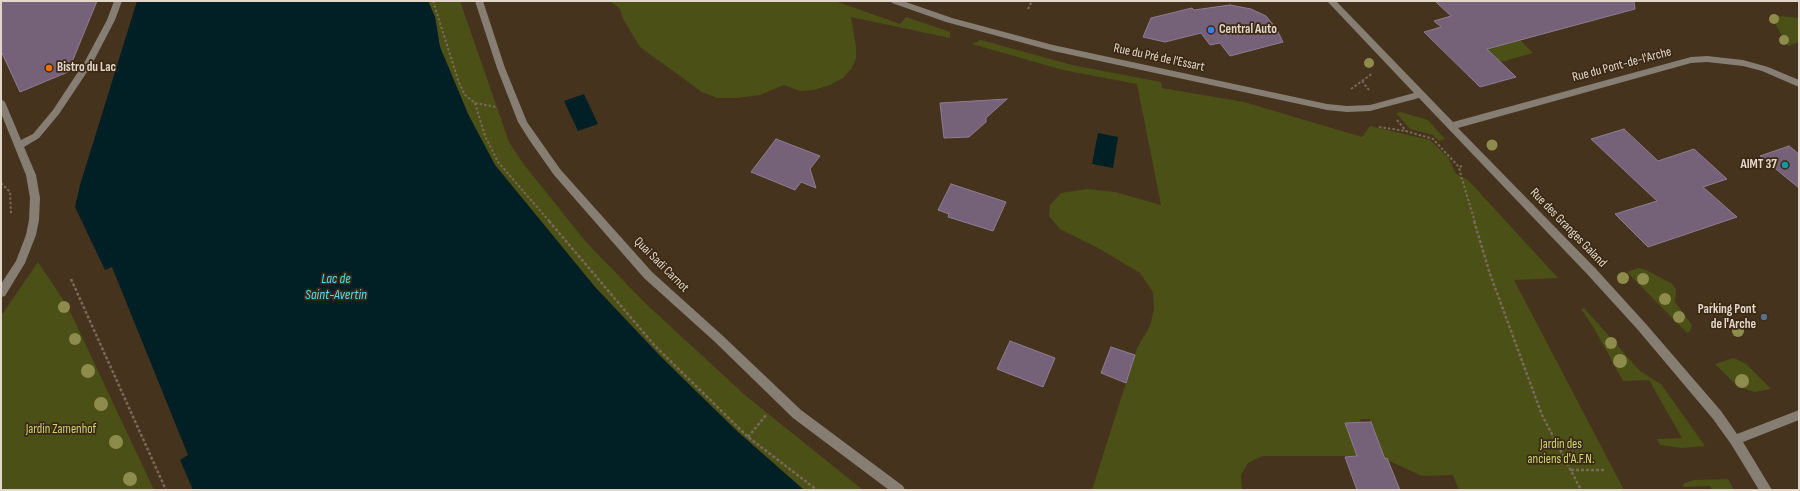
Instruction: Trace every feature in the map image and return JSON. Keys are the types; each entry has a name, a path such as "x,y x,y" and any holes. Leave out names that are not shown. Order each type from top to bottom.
{"street":[{"path":"19,145 36,136 56,112 88,64 111,20 118,1"},
{"name":"Quai Sadi Carnot","path":"479,1 502,68 523,122 533,139 557,172 648,276 719,339 797,414 899,490"},
{"name":"Rue du Pré de l'Essart","path":"895,1 949,20 1053,48 1327,107 1347,109 1370,108 1422,94"},
{"name":"Rue des Granges Galand","path":"1331,1 1422,94 1642,327 1698,391 1735,440 1766,490"},
{"name":"Rue du Pont-de-l'Arche","path":"1452,126 1691,60 1707,59 1743,63 1765,69 1799,84"},
{"path":"1,102 31,175 35,198 34,220 31,235 20,263 1,293"},
{"path":"1735,440 1799,415"}],"path":[{"path":"433,1 459,83 465,95 475,103 485,136 498,162 655,346 748,436 817,490"},
{"path":"1028,10 1032,1"},
{"path":"1327,107 1379,70 1394,66"},
{"path":"1378,127 1413,133 1433,139 1459,167 1490,274 1542,416 1581,490"},
{"path":"1459,167 1484,159"},
{"path":"1,183 10,192 12,222"},
{"path":"71,279 166,490"},
{"path":"748,436 781,398"},
{"path":"1571,470 1605,470"}],"green space":[{"path":"428,1 460,1 509,142 522,162 586,242 645,303 746,396 863,490 804,490 697,394 595,287 495,165 468,114 440,47 435,17"},
{"path":"610,1 835,1 900,24 906,17 950,32 950,38 851,17 856,47 856,58 852,68 843,78 830,85 814,90 800,91 784,85 760,95 737,98 717,98 702,92 640,47 623,19 620,9"},
{"path":"1770,15 1799,18 1799,42 1788,46"},
{"name":"Jardin des anciens d'A.F.N.","path":"981,40 1072,65 1161,82 1162,88 1244,102 1362,137 1370,126 1430,140 1448,157 1456,174 1468,180 1558,278 1514,280 1624,490 1459,490 1453,475 1422,476 1385,459 1370,419 1360,419 1361,422 1345,423 1357,456 1262,456 1248,463 1241,475 1242,490 1092,490 1137,348 1150,326 1154,309 1153,292 1140,273 1100,249 1060,229 1049,216 1050,205 1061,193 1087,189 1115,192 1161,205 1137,84 1063,70 972,44"},
{"path":"1520,40 1533,53 1501,62 1487,49"},
{"path":"1401,112 1428,120 1445,139 1439,141 1433,135 1410,129 1396,113"},
{"name":"Jardin Zamenhof","path":"38,262 68,307 154,490 1,490 1,316"},
{"path":"1638,268 1646,270 1671,283 1676,289 1675,302 1692,325 1690,331 1687,333 1627,272"},
{"path":"1584,308 1640,371 1661,384 1705,446 1682,448 1660,445 1657,439 1682,438 1649,380 1623,381 1594,328 1581,309"},
{"path":"1734,358 1746,364 1771,389 1754,392 1737,386 1715,364"},
{"path":"1728,479 1734,490 1712,490 1710,486 1683,487 1684,483 1694,480"}],"water":[{"name":"Lac de Saint-Avertin","path":"137,1 428,1 435,17 440,47 468,114 495,165 595,287 659,355 738,432 804,490 193,490 180,460 188,455 112,267 105,270 75,207 80,185"},
{"path":"584,94 598,124 578,131 564,101"},
{"path":"1098,133 1118,137 1113,168 1092,164"}],"building":[{"path":"1,1 97,1 68,72 20,92 1,51"},
{"path":"1435,1 1634,1 1635,9 1487,49 1516,77 1480,87 1424,32 1441,27 1434,21 1451,16"},
{"name":"Central Auto","path":"1230,5 1251,9 1266,16 1276,28 1283,42 1230,56 1220,43 1210,45 1201,33 1165,42 1143,37 1151,18 1192,8 1194,10"},
{"path":"1007,99 986,118 986,122 969,137 944,138 940,103"},
{"path":"1624,129 1658,161 1694,149 1727,179 1703,187 1737,217 1648,247 1615,214 1657,201 1591,139"},
{"path":"776,139 820,156 810,169 816,188 801,182 795,190 751,172"},
{"name":"AIMT 37","path":"1789,146 1799,154 1799,188 1760,156"},
{"path":"951,184 1006,202 993,231 948,217 949,214 938,210"},
{"path":"1010,341 1055,358 1043,387 997,369"},
{"path":"1111,347 1135,355 1126,383 1101,373"},
{"path":"1371,422 1385,459 1387,458 1400,490 1357,490 1345,457 1357,456 1345,423"}],"place":[{"name":"Central Auto","path":"1211,30"},
{"name":"Bistro du Lac","path":"49,68"},
{"name":"AIMT 37","path":"1785,165"},
{"name":"Parking Pont de l'Arche","path":"1764,317"}]}
